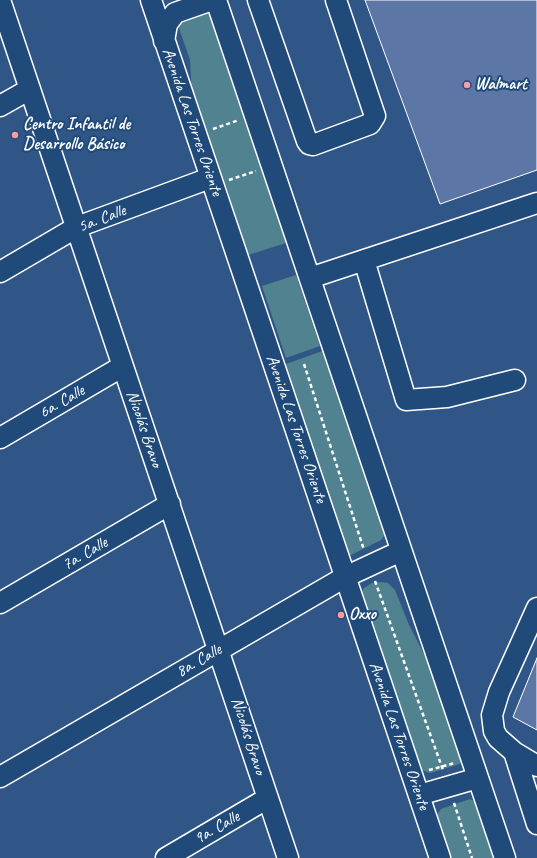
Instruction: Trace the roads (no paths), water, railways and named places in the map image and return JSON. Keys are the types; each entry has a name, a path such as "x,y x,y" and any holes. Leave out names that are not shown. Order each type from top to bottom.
{"street":[{"name":"Nicolás Bravo","path":"0,0 288,858"},
{"name":"Avenida Las Torres Oriente","path":"151,0 440,858"},
{"path":"168,0 178,2 186,0"},
{"path":"164,41 166,24 175,14 212,0"},
{"path":"216,0 505,858"},
{"path":"258,0 309,144 316,144 370,124 375,116 336,0"},
{"path":"0,106 30,89"},
{"name":"5a. Calle","path":"0,272 77,227 212,182"},
{"path":"310,278 537,203"},
{"path":"364,260 406,400 447,397 515,380"},
{"name":"6a. Calle","path":"0,438 123,366"},
{"name":"7a. Calle","path":"0,603 170,504"},
{"name":"8a. Calle","path":"0,777 345,576 401,551"},
{"path":"537,608 499,692 492,715 494,731 504,745 537,766"},
{"path":"514,752 537,824"},
{"path":"419,795 478,778"},
{"name":"9a. Calle","path":"166,858 268,798"}],"place":[{"name":"Walmart","path":"467,85"},
{"name":"Centro Infantil de Desarrollo Básico","path":"15,135"},
{"name":"Oxxo","path":"341,615"}]}
